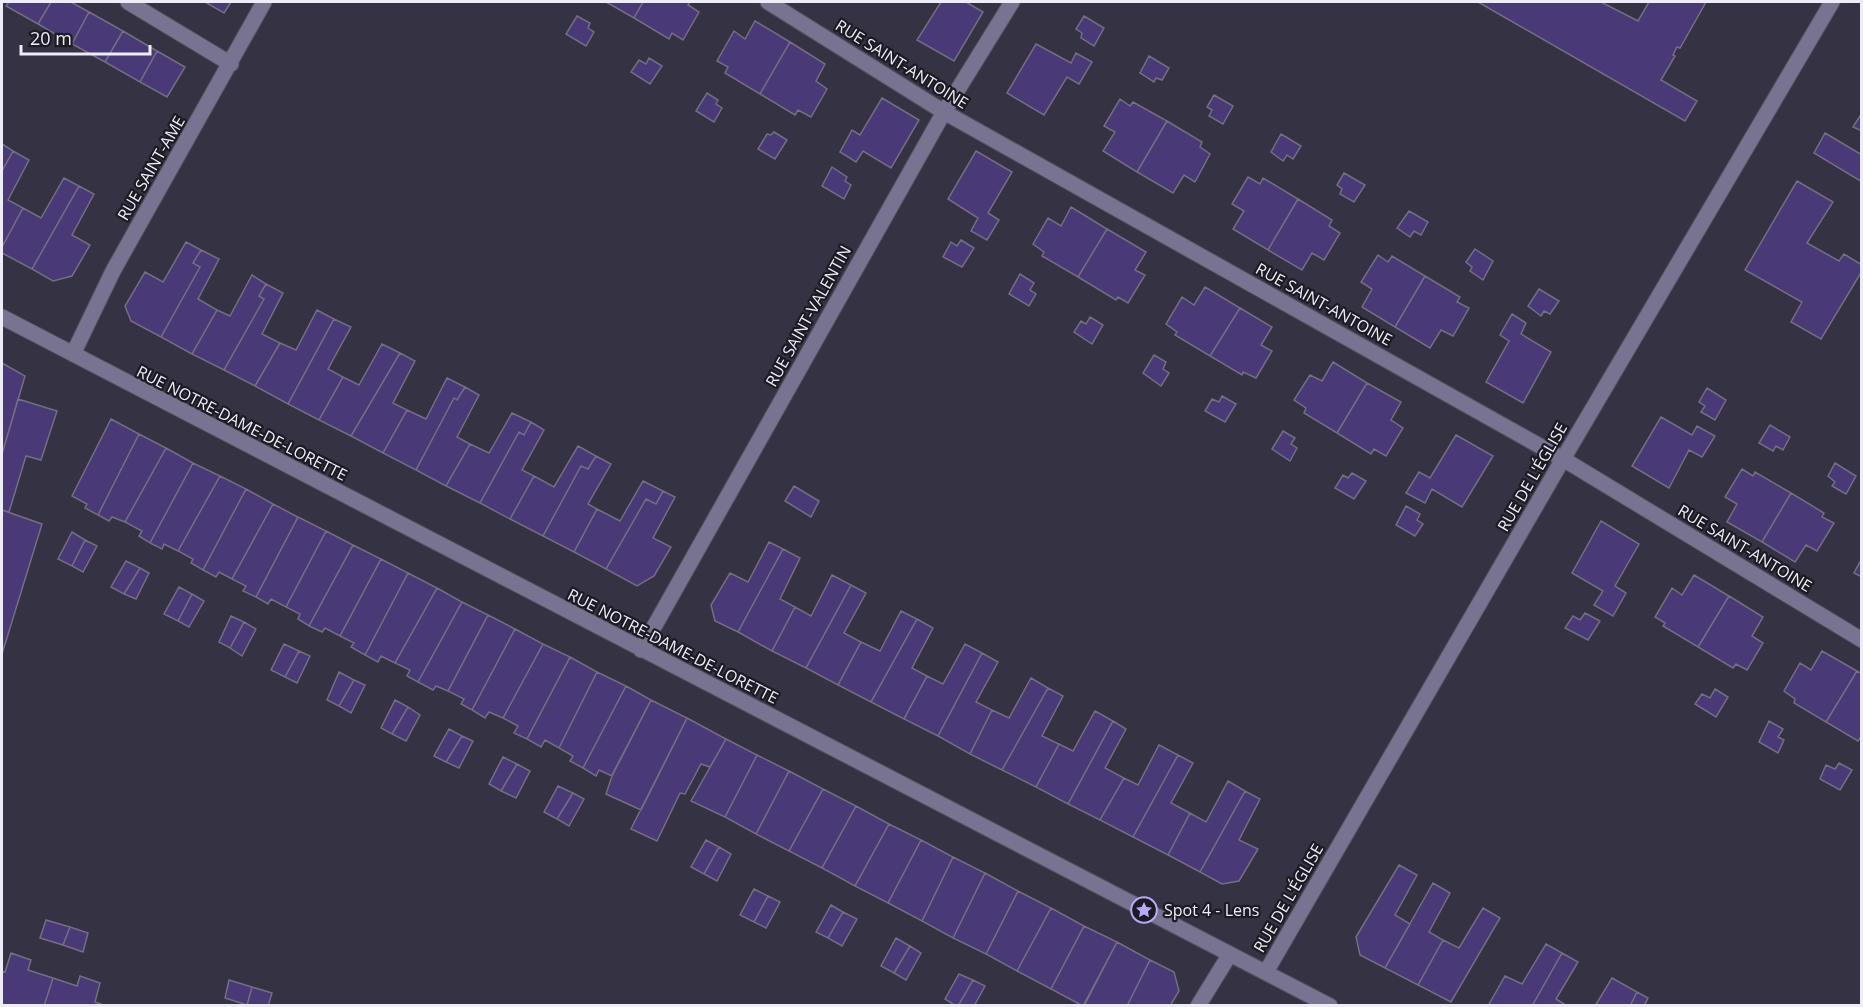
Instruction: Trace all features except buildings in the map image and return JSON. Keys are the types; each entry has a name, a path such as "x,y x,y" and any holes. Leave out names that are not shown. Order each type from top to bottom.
{"street":[{"path":"128,2 231,64"},
{"name":"RUE SAINT-AME","path":"73,354 113,271 264,2"},
{"name":"RUE SAINT-ANTOINE","path":"768,2 944,112 1563,459 1862,640"},
{"name":"RUE SAINT-VALENTIN","path":"641,650 944,112 1012,2"},
{"name":"RUE DE L'ÉGLISE","path":"1266,972 1563,459 1832,2"},
{"name":"RUE NOTRE-DAME-DE-LORETTE","path":"2,317 1330,1005"},
{"path":"1198,1005 1230,954"}],"place":[{"name":"Spot 4 - Lens","path":"1144,910"}]}
